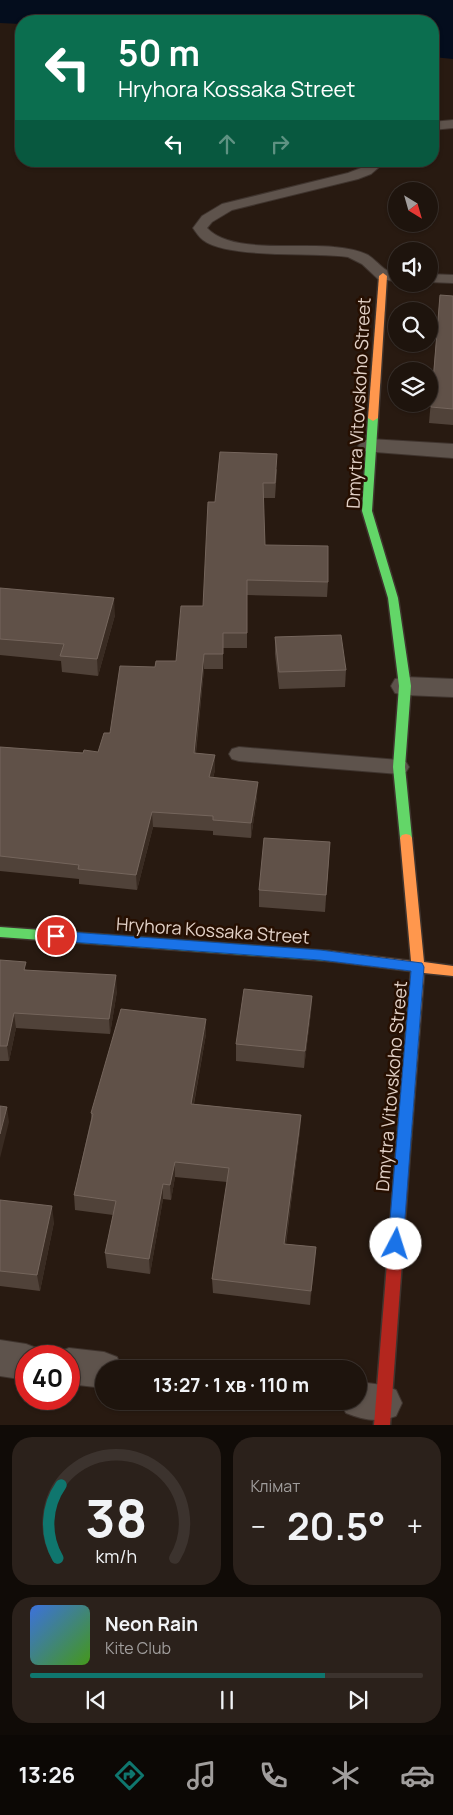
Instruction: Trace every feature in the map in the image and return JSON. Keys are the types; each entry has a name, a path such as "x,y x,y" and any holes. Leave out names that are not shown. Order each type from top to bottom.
{"street":[{"name":"Dmytra Vitovskoho Street","path":"375,1409 418,967 399,767 405,686 393,598 367,512 370,446 388,285"},
{"path":"370,446 453,451"},
{"path":"405,686 453,688"},
{"name":"Hryhora Kossaka Street","path":"0,932 320,955 453,971"},
{"path":"0,1358 15,1360"},
{"path":"80,1367 95,1369"}],"lane":[{"path":"439,125 453,124"},
{"path":"372,167 353,176 227,207 207,219 200,228 202,234 213,241 247,248 347,252 368,260 388,275"},
{"path":"438,279 453,280"},
{"path":"239,754 399,767"}],"water":[{"path":"0,0 453,0 453,59 439,58 439,15 15,15 15,24 0,23"}],"building":[{"path":"440,295 453,296 453,409 438,408 438,362 435,362 435,352 438,352"},
{"path":"220,452 277,454 275,483 263,483 265,545 328,546 328,582 247,580 247,633 223,633 223,654 204,654 194,753 215,755 209,777 258,782 251,823 213,820 213,816 152,812 136,875 78,869 79,865 0,856 0,747 83,753 84,750 98,752 104,733 110,733 120,666 155,667 156,661 176,661 181,606 203,606 208,502 215,502"},
{"path":"0,588 114,598 97,659 60,656 64,644 0,639"},
{"path":"341,635 346,670 279,672 275,637"},
{"path":"264,838 330,842 326,895 259,890"},
{"path":"0,960 26,962 24,970 116,975 109,1019 14,1013 7,1046 0,1046"},
{"path":"244,989 312,996 305,1051 236,1044"},
{"path":"121,1009 206,1019 191,1104 301,1115 284,1244 316,1247 311,1291 212,1279 229,1168 175,1162 170,1185 163,1184 149,1259 105,1253 116,1201 74,1195 93,1114 91,1113"},
{"path":"0,1106 7,1107 0,1134"},
{"path":"0,1200 52,1206 37,1275 0,1271"}],"traffic: fast":[{"path":"373,418 367,511 393,598 405,686 399,767 406,838"},
{"path":"0,932 329,956"}],"traffic: slow":[{"path":"373,418 383,276"},
{"path":"404,1139 418,967 406,838"},
{"path":"329,956 453,971"}],"traffic: jam":[{"path":"382,1425 404,1139"}],"route":[{"path":"56,936 356,958 418,967 396,1244"}]}
